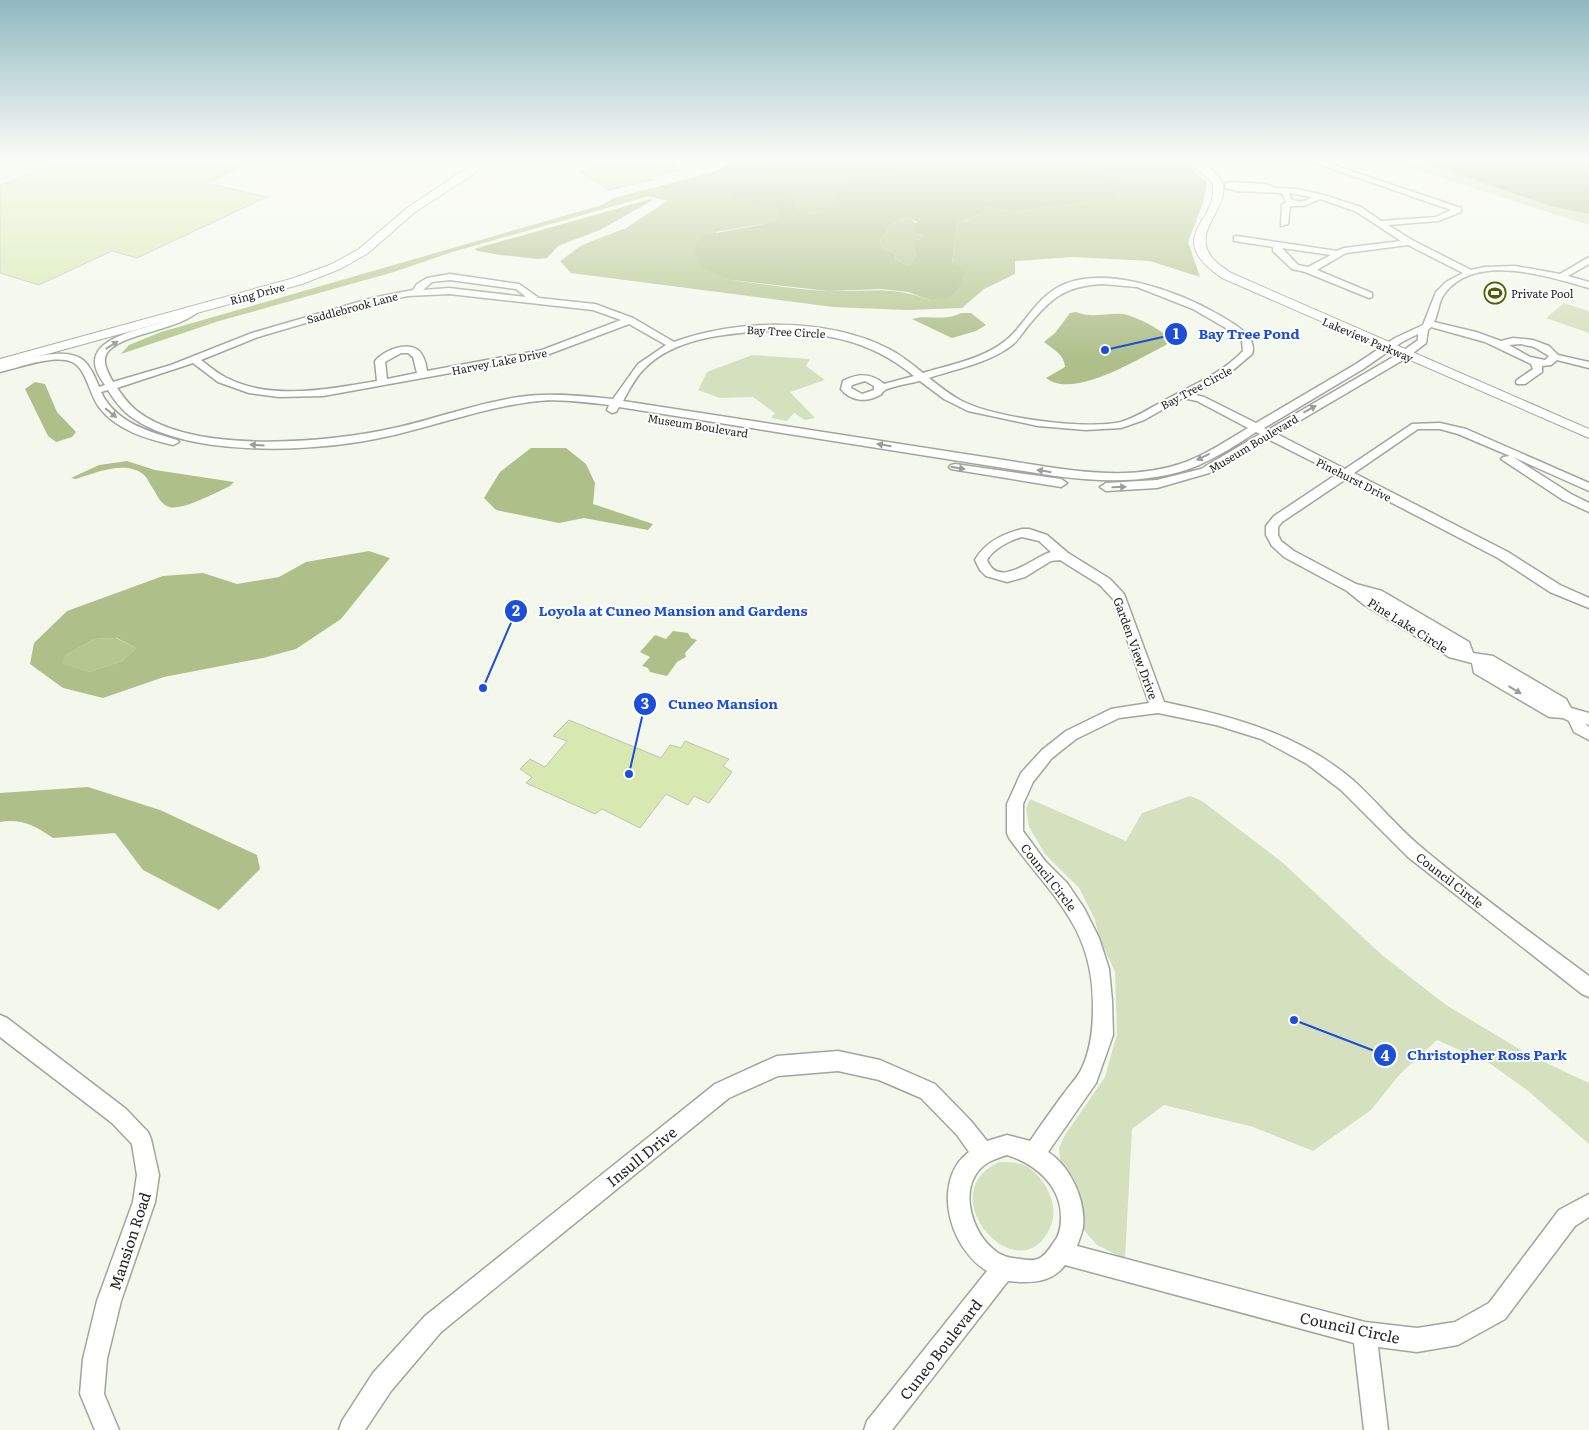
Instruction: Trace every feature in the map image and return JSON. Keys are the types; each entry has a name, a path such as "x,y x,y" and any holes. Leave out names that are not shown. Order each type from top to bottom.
{"street":[{"name":"Ring Drive","path":"0,363 298,281 345,262 372,244 390,227"},
{"name":"Lakeview Parkway","path":"1205,227 1200,238 1200,245 1210,262 1218,270 1244,286 1589,434"},
{"path":"1384,227 1409,242 1470,273"},
{"path":"1237,239 1337,254"},
{"path":"1308,270 1316,268 1344,251 1409,242"},
{"path":"1279,246 1276,249 1292,265 1369,295"},
{"path":"1562,276 1589,260"},
{"path":"1555,357 1547,363 1536,363 1513,354 1500,344 1466,332 1426,327 1440,293 1450,283 1470,273 1491,269 1516,268 1562,276 1589,284"},
{"name":"Bay Tree Circle","path":"613,407 638,370 647,361 672,345 714,332 748,328 822,332 862,341 883,350 957,402 974,410 1004,417 1074,426 1106,427 1122,425 1237,365 1248,352 1246,341 1219,318 1158,291 1137,285 1115,283 1081,284 1054,292 1005,346 981,358 922,376"},
{"name":"Saddlebrook Lane","path":"94,391 194,359 266,331 375,300 417,292 449,291 595,307 630,320 672,345"},
{"name":"Museum Boulevard","path":"195,310 158,328 124,338 103,351 100,358 100,364 121,403 136,416 168,431 192,438 260,446 323,443 396,431 503,403 534,398 568,398 1019,478 1084,486 1138,486 1173,482 1205,471 1404,355 1423,341 1426,327"},
{"name":"Harvey Lake Drive","path":"194,359 222,379 255,390 283,394 318,393 423,376 550,351 630,320"},
{"name":"Museum Boulevard","path":"0,370 40,360 69,358 78,360 86,370 94,391 104,407 135,430 193,448 264,455 300,454 376,444 499,412 528,407 613,407 1082,476 1140,475 1172,470 1218,450 1407,335 1426,327"},
{"path":"1500,344 1508,341 1530,343 1549,350 1555,357 1589,365"},
{"path":"382,383 380,360 394,352 404,350 413,352 418,356 423,376"},
{"path":"1522,382 1538,370 1536,363"},
{"path":"880,388 922,376"},
{"name":"Pinehurst Drive","path":"1182,395 1200,399 1250,431 1495,560 1521,569 1566,595 1589,603"},
{"name":"Pine Lake Circle","path":"1589,487 1462,431 1440,426 1416,426 1278,519 1272,526 1272,535 1276,543 1289,554 1352,588 1368,601 1454,654 1472,657 1479,669 1554,714 1576,716 1578,728 1589,734"},
{"name":"Pine Lake Circle","path":"1485,441 1502,456 1568,498 1589,508"},
{"name":"Garden View Drive","path":"1063,556 1044,559 1020,575 1006,577 991,574 982,565 981,560 986,551 1016,534 1022,533 1043,538 1063,556 1105,582 1119,596 1158,707"},
{"name":"Council Circle","path":"1034,1153 1089,1076 1103,1034 1103,1000 1100,969 1090,938 1078,914 1061,889 1039,866 1015,832 1016,804 1027,778 1047,754 1072,735 1116,713 1158,707 1216,719 1266,736 1313,760 1347,785 1414,852 1589,988"},
{"name":"Mansion Road","path":"0,1025 119,1116 141,1139 148,1175 144,1202 110,1300 95,1359 92,1394 107,1430"},
{"name":"Insull Drive","path":"351,1430 382,1382 433,1324 722,1091 777,1066 838,1061 880,1070 928,1091 964,1128 982,1152"},
{"path":"1007,1145 1021,1147 1034,1153 1049,1164 1061,1180 1069,1198 1072,1218 1070,1237 1062,1253 1050,1265 1036,1271 1020,1273 1003,1268 987,1259 974,1246 964,1229 959,1211 958,1193 962,1176 970,1162 982,1152 994,1147 1007,1145"},
{"name":"Council Circle","path":"1062,1253 1365,1334 1408,1340 1425,1339 1458,1333 1497,1311 1540,1252 1568,1218 1589,1205"},
{"name":"Cuneo Boulevard","path":"876,1430 1003,1268"},
{"path":"1365,1334 1376,1430"}],"shaded area":[{"path":"527,227 541,227 449,253 394,272 219,321 121,354 129,345 161,332"},
{"path":"553,227 606,227 558,246 547,258 538,259 500,255 474,249"},
{"path":"747,227 716,232 732,280 828,291 879,290 903,292 930,300 952,263 957,227 1194,227 1188,242 1200,277 1150,261 1073,257 1015,261 1015,274 984,289 962,308 907,310 833,307 571,273 560,261 582,245 626,228"},
{"path":"749,227 889,227 887,233 880,239 881,247 896,254 895,258 910,266 916,254 912,239 922,240 922,234 915,233 912,230 914,227 957,227 952,263 965,271 959,287 950,297 930,300 908,292 881,289 828,291 732,280 706,270 701,265 695,252 700,236"},
{"path":"889,227 918,227 922,240 913,239 916,254 910,266 895,258 896,254 881,247 880,239 887,233"},
{"path":"1564,303 1589,311 1589,333 1546,318"},
{"path":"1076,312 1089,315 1128,315 1156,328 1170,340 1166,345 1106,375 1073,384 1058,383 1046,378 1065,367 1063,359 1044,342 1055,333 1070,313"},
{"path":"961,313 971,313 986,325 976,331 952,338 912,319 924,317 943,318"},
{"path":"752,355 810,359 806,366 825,380 790,392 815,418 805,420 794,413 787,421 771,418 775,413 753,397 720,398 698,390 707,372"},
{"path":"35,382 45,384 57,412 76,432 72,437 56,442 48,436 25,389"},
{"path":"531,448 566,448 586,464 595,483 593,504 653,524 648,530 584,518 559,523 496,510 484,498 500,472"},
{"path":"127,461 155,470 234,482 230,486 200,500 182,506 169,507 158,498 146,477 136,470 128,468 110,469 76,479 71,478 99,465"},
{"path":"369,551 390,558 341,619 296,649 263,658 164,677 103,698 63,688 30,664 34,643 67,611 163,576 203,573 237,584 279,577 306,562","holes":["117,638 136,648 122,661 89,672 62,663 66,655 95,639"]},
{"path":"673,631 688,633 691,638 697,640 685,653 686,657 677,662 667,676 650,672 648,668 642,666 650,657 640,652 655,635 666,639"},
{"path":"116,638 136,648 122,661 89,672 61,663 66,655 95,639"},
{"path":"88,787 160,810 257,855 260,869 219,910 143,870 115,833 53,838 22,822 0,822 0,793"},
{"path":"1190,796 1202,801 1283,863 1382,955 1446,1005 1531,1056 1589,1083 1589,1144 1527,1090 1489,1063 1437,1040 1400,1074 1371,1110 1313,1151 1253,1127 1164,1105 1132,1129 1125,1259 1097,1245 1082,1228 1061,1168 1059,1148 1065,1135 1105,1077 1117,1034 1115,972 1099,938 1095,920 1079,888 1045,854 1029,827 1026,809 1030,799 1126,841 1142,813"},
{"path":"999,1162 1018,1163 1029,1168 1043,1182 1052,1200 1053,1219 1050,1228 1036,1246 1019,1251 1002,1245 987,1232 976,1215 973,1196 980,1177"}],"building":[{"path":"0,227 204,227 137,258 112,251 39,285 0,273"},
{"path":"569,720 661,758 670,745 681,748 685,741 729,759 723,766 732,772 709,803 694,796 688,805 666,794 640,828 602,809 595,814 526,783 532,777 520,769 530,759 545,767 567,741 553,736"}],"place":[{"name":"Private Pool","path":"1495,293"},
{"name":"Bay Tree Pond","path":"1105,350"},
{"name":"Loyola at Cuneo Mansion and Gardens","path":"483,688"},
{"name":"Cuneo Mansion","path":"629,774"},
{"name":"Christopher Ross Park","path":"1294,1020"}]}
